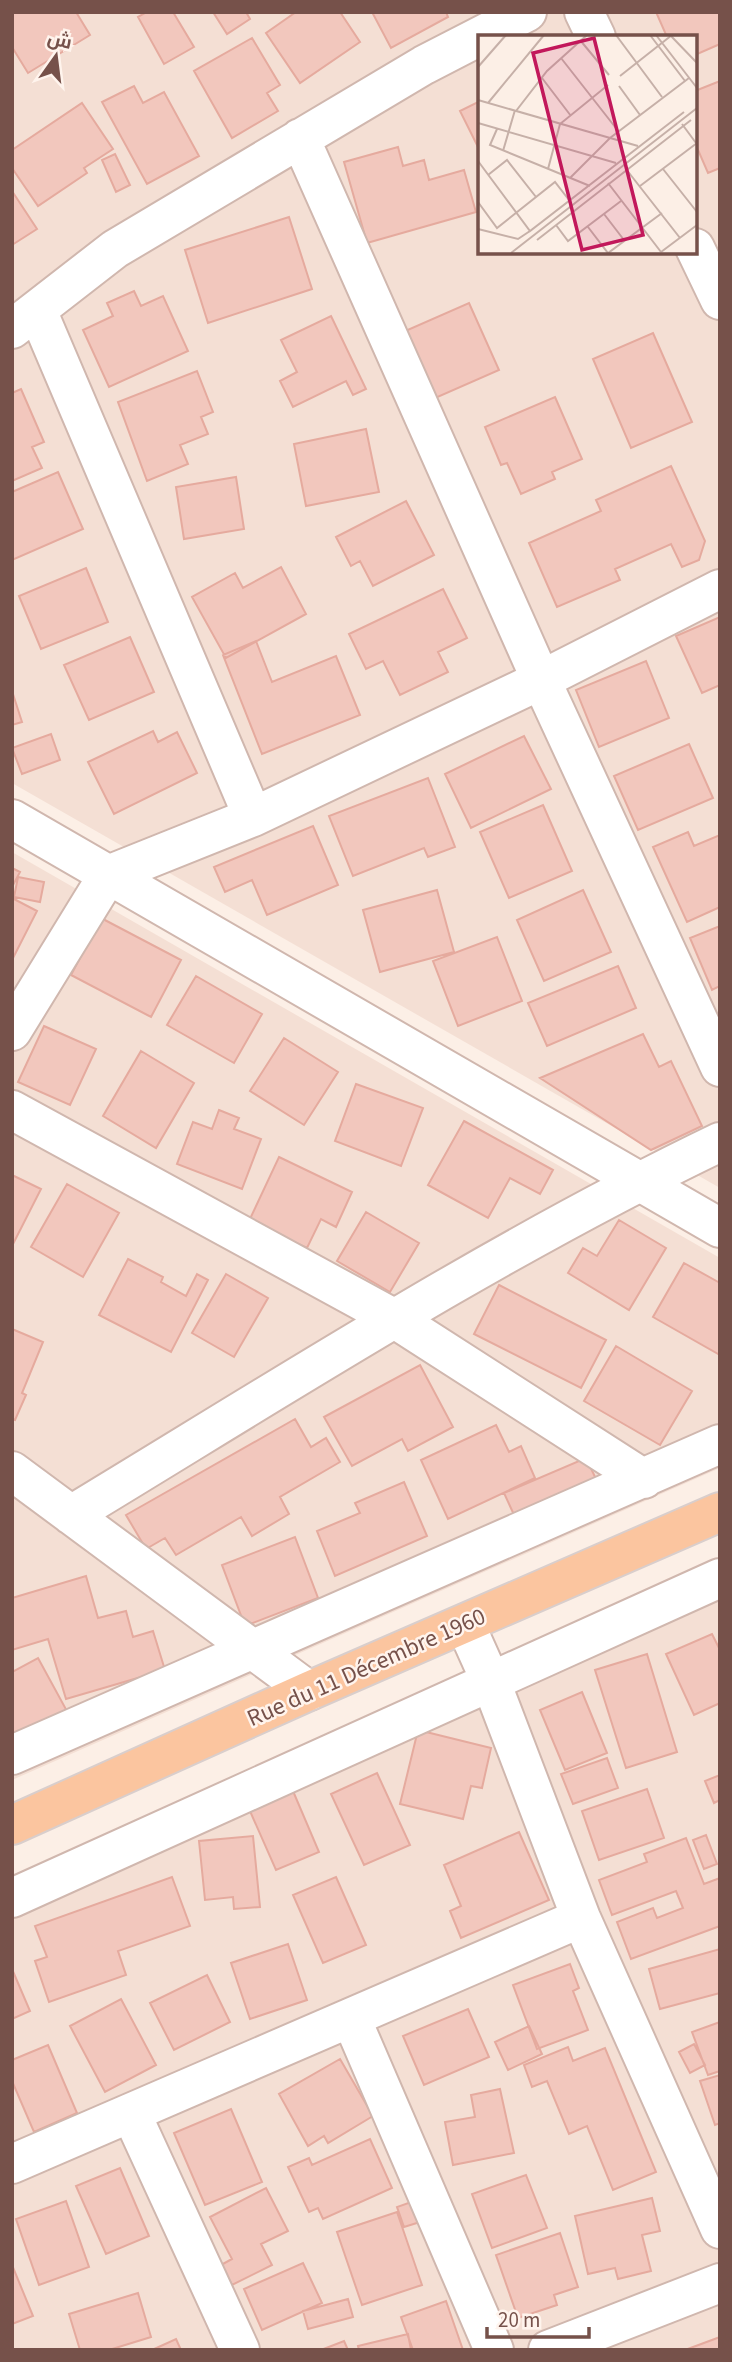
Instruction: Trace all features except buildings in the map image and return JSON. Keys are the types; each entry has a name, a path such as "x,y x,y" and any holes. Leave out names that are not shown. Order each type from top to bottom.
{"main road":[{"name":"Rue du 11 Décembre 1960","path":"12,1825 309,1690 720,1511"}],"street":[{"path":"482,35 527,12"},
{"path":"584,12 595,35"},
{"path":"253,817 25,320 115,249 424,65 478,37"},
{"path":"300,138 541,680 720,1067"},
{"path":"697,252 720,300"},
{"path":"12,1031 108,875 253,817 541,680 720,589"},
{"path":"12,819 720,1228"},
{"path":"12,1110 395,1319 644,1479"},
{"path":"71,1515 395,1319 637,1182 720,1142"},
{"path":"12,1755 720,1444"},
{"path":"12,1471 309,1690"},
{"path":"12,1898 720,1578"},
{"path":"465,1624 491,1682 580,1918 720,2229"},
{"path":"12,2164 580,1918"},
{"path":"351,2018 494,2350"},
{"path":"131,2113 240,2350"},
{"path":"548,2350 720,2283"}],"shaded area":[{"path":"12,12 720,12 720,1188 12,783"},
{"path":"12,852 720,1258 720,1468 12,1780"},
{"path":"720,1589 720,2350 12,2350 12,1897"}]}
